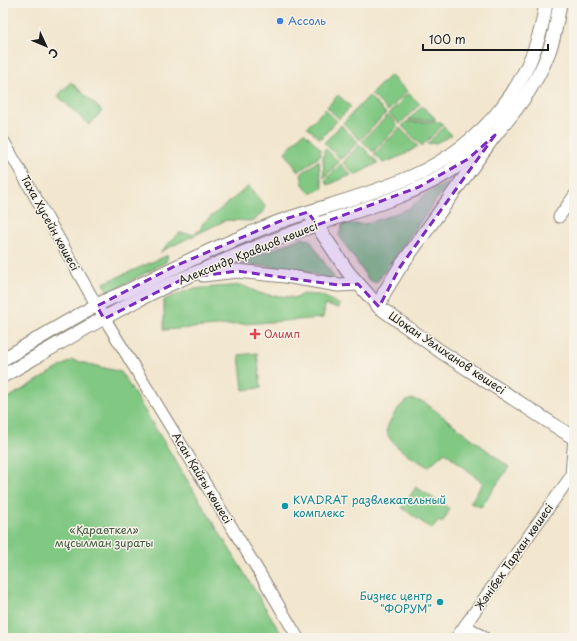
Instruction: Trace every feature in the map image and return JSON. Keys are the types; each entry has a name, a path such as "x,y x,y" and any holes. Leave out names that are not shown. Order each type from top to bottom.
{"main road":[{"path":"379,307 384,292 490,131 525,73 541,35 546,3"},
{"path":"490,131 520,104 543,65 553,39 560,3"},
{"name":"Александр Кравцов көшесі","path":"3,359 96,306 175,266 285,219 412,176 490,131"},
{"name":"Александр Кравцов көшесі","path":"3,376 104,319 185,278 291,234 391,199 446,174 468,159 490,131"},
{"name":"Шоқан Уәлиханов көшесі","path":"308,212 335,253 358,284 379,307 440,351 574,438"},
{"path":"185,278 237,271 285,276 338,285 358,284"}],"street":[{"name":"Таха Хусейн көшесі","path":"3,140 104,319"},
{"path":"559,217 574,196"},
{"name":"Асан Қайғы көшесі","path":"104,319 298,638"},
{"name":"Жәнібек Тархан көшесі","path":"456,638 573,474 574,438"},
{"path":"466,625 485,638"}],"highlighted area":[{"path":"495,135 400,267 379,307 358,284 338,285 237,271 185,278 104,319 97,306 175,266 285,219 308,212 317,225 419,187 468,159"}],"green space":[{"path":"390,75 407,91 388,111 371,94"},
{"path":"71,82 102,111 89,125 58,96"},
{"path":"408,93 420,104 400,124 389,114"},
{"path":"338,95 351,107 339,119 327,107"},
{"path":"369,96 386,113 360,140 343,123"},
{"path":"422,106 435,118 435,120 408,120"},
{"path":"325,109 337,121 320,139 307,127"},
{"path":"388,115 398,126 373,152 362,141"},
{"path":"406,122 441,122 443,125 422,146 402,126"},
{"path":"341,125 358,142 341,160 324,143"},
{"path":"444,127 452,135 436,143 427,144"},
{"path":"400,128 418,146 404,155 383,163 374,154"},
{"path":"304,132 321,149 320,156 298,172 285,152"},
{"path":"360,144 378,163 355,175 343,163"},
{"path":"325,148 339,162 324,178 323,158"},
{"path":"319,160 323,188 310,193 303,184 301,174"},
{"path":"341,164 351,175 328,185 325,180"},
{"path":"449,182 376,283 368,279 339,235 343,224 364,224 410,208 427,193"},
{"path":"249,186 266,208 254,221 226,220 160,252 179,233 193,234 200,230 203,223"},
{"path":"301,238 310,240 336,281 300,270 237,264"},
{"path":"168,255 166,262 108,293 104,283"},
{"path":"241,285 262,294 297,298 302,294 321,295 340,305 339,308 325,305 323,318 164,330 164,300 191,289"},
{"path":"257,353 261,388 243,390 239,355"},
{"name":"«Қараөткел» мұсылман зираты","path":"72,360 121,372 284,638 3,638 3,401"},
{"path":"411,399 424,402 509,467 481,507 470,503 483,483 445,452 428,467 403,452 388,436 387,430 389,423 395,413 400,406"},
{"path":"416,487 450,509 442,523 439,521 432,529 402,508"}],"place":[{"name":"Ассоль","path":"280,21"},
{"name":"Олимп","path":"255,334"},
{"name":"KVADRAT развлекательный комплекс","path":"285,506"},
{"name":"Бизнес центр \"ФОРУМ\"","path":"440,602"}]}
